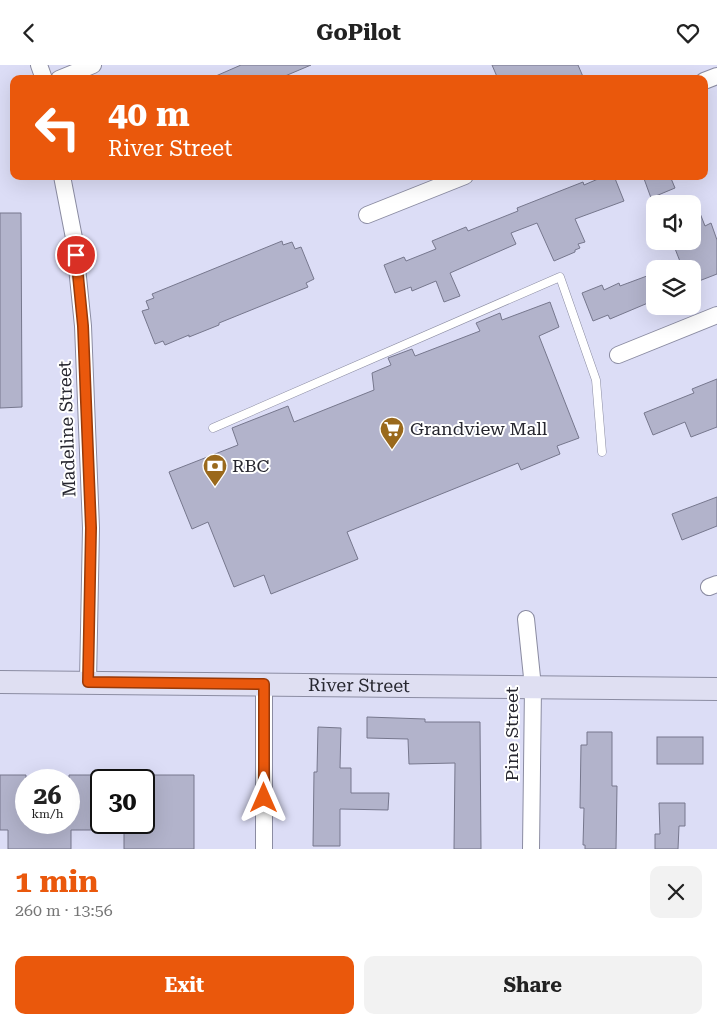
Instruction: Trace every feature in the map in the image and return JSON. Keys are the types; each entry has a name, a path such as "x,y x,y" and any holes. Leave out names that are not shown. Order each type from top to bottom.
{"main road":[{"name":"River Street","path":"0,682 717,689"}],"street":[{"path":"69,75 93,65"},
{"name":"Madeline Street","path":"63,180 74,238 83,326 91,528 88,682"},
{"path":"367,215 455,180"},
{"path":"618,355 717,315"},
{"name":"Pine Street","path":"526,619 533,687 532,849"},
{"path":"264,684 264,849"}],"lane":[{"path":"213,428 560,277 596,380 602,452"}],"building":[{"path":"241,65 311,65 287,75 218,75"},
{"path":"492,65 578,65 582,75 496,75"},
{"path":"596,180 616,180 624,201 575,219 585,242 578,244 580,248 575,250 575,252 554,261 537,223 511,233 516,244 450,273 460,296 444,302 436,281 412,291 411,287 395,293 384,265 404,257 406,261 436,249 432,241 466,227 468,231 518,211 517,208 583,182 584,185"},
{"path":"644,180 672,180 675,188 658,195 650,195"},
{"path":"0,213 21,213 22,407 0,408"},
{"path":"701,216 705,226 711,223 717,240 717,274 701,280 701,260 679,260 676,250 701,250"},
{"path":"282,241 283,245 292,242 295,249 301,247 314,279 306,283 308,287 189,337 189,335 165,345 163,341 155,344 142,311 149,309 146,301 154,298 152,294"},
{"path":"646,276 646,304 610,319 608,315 593,321 582,293 602,285 604,290 619,283 620,286"},
{"name":"Grandview Mall","path":"550,302 559,327 539,336 579,438 557,446 560,454 521,470 518,463 347,532 358,559 271,594 264,575 234,587 208,522 192,529 169,472 238,445 232,428 288,406 294,422 374,390 372,373 391,365 388,358 412,349 415,356 480,331 476,323 500,313 502,320"},
{"path":"717,379 717,427 691,437 685,422 653,435 644,413 694,393 692,389"},
{"path":"717,497 717,526 682,540 672,514"},
{"path":"367,717 425,719 425,722 480,722 481,849 454,849 455,763 409,764 408,739 367,738"},
{"path":"318,727 341,728 340,768 351,768 351,793 389,793 388,810 340,809 340,846 313,846 314,772 317,772"},
{"path":"587,732 612,732 612,786 617,786 616,849 585,849 585,845 583,845 584,808 580,808 581,745 587,745"},
{"path":"657,737 703,737 703,764 657,764"},
{"path":"0,775 15,775 15,834 71,834 71,849 8,849 8,830 0,830"},
{"path":"80,775 90,775 90,830 80,830"},
{"path":"155,775 194,775 194,849 124,849 124,834 155,834"},
{"path":"659,803 685,803 685,826 679,826 678,849 655,849 655,834 660,834"}],"place":[{"name":"Grandview Mall","path":"392,450"},
{"name":"RBC","path":"215,487"}],"route":[{"path":"76,255 83,326 91,528 88,682 264,684 264,798"}]}
